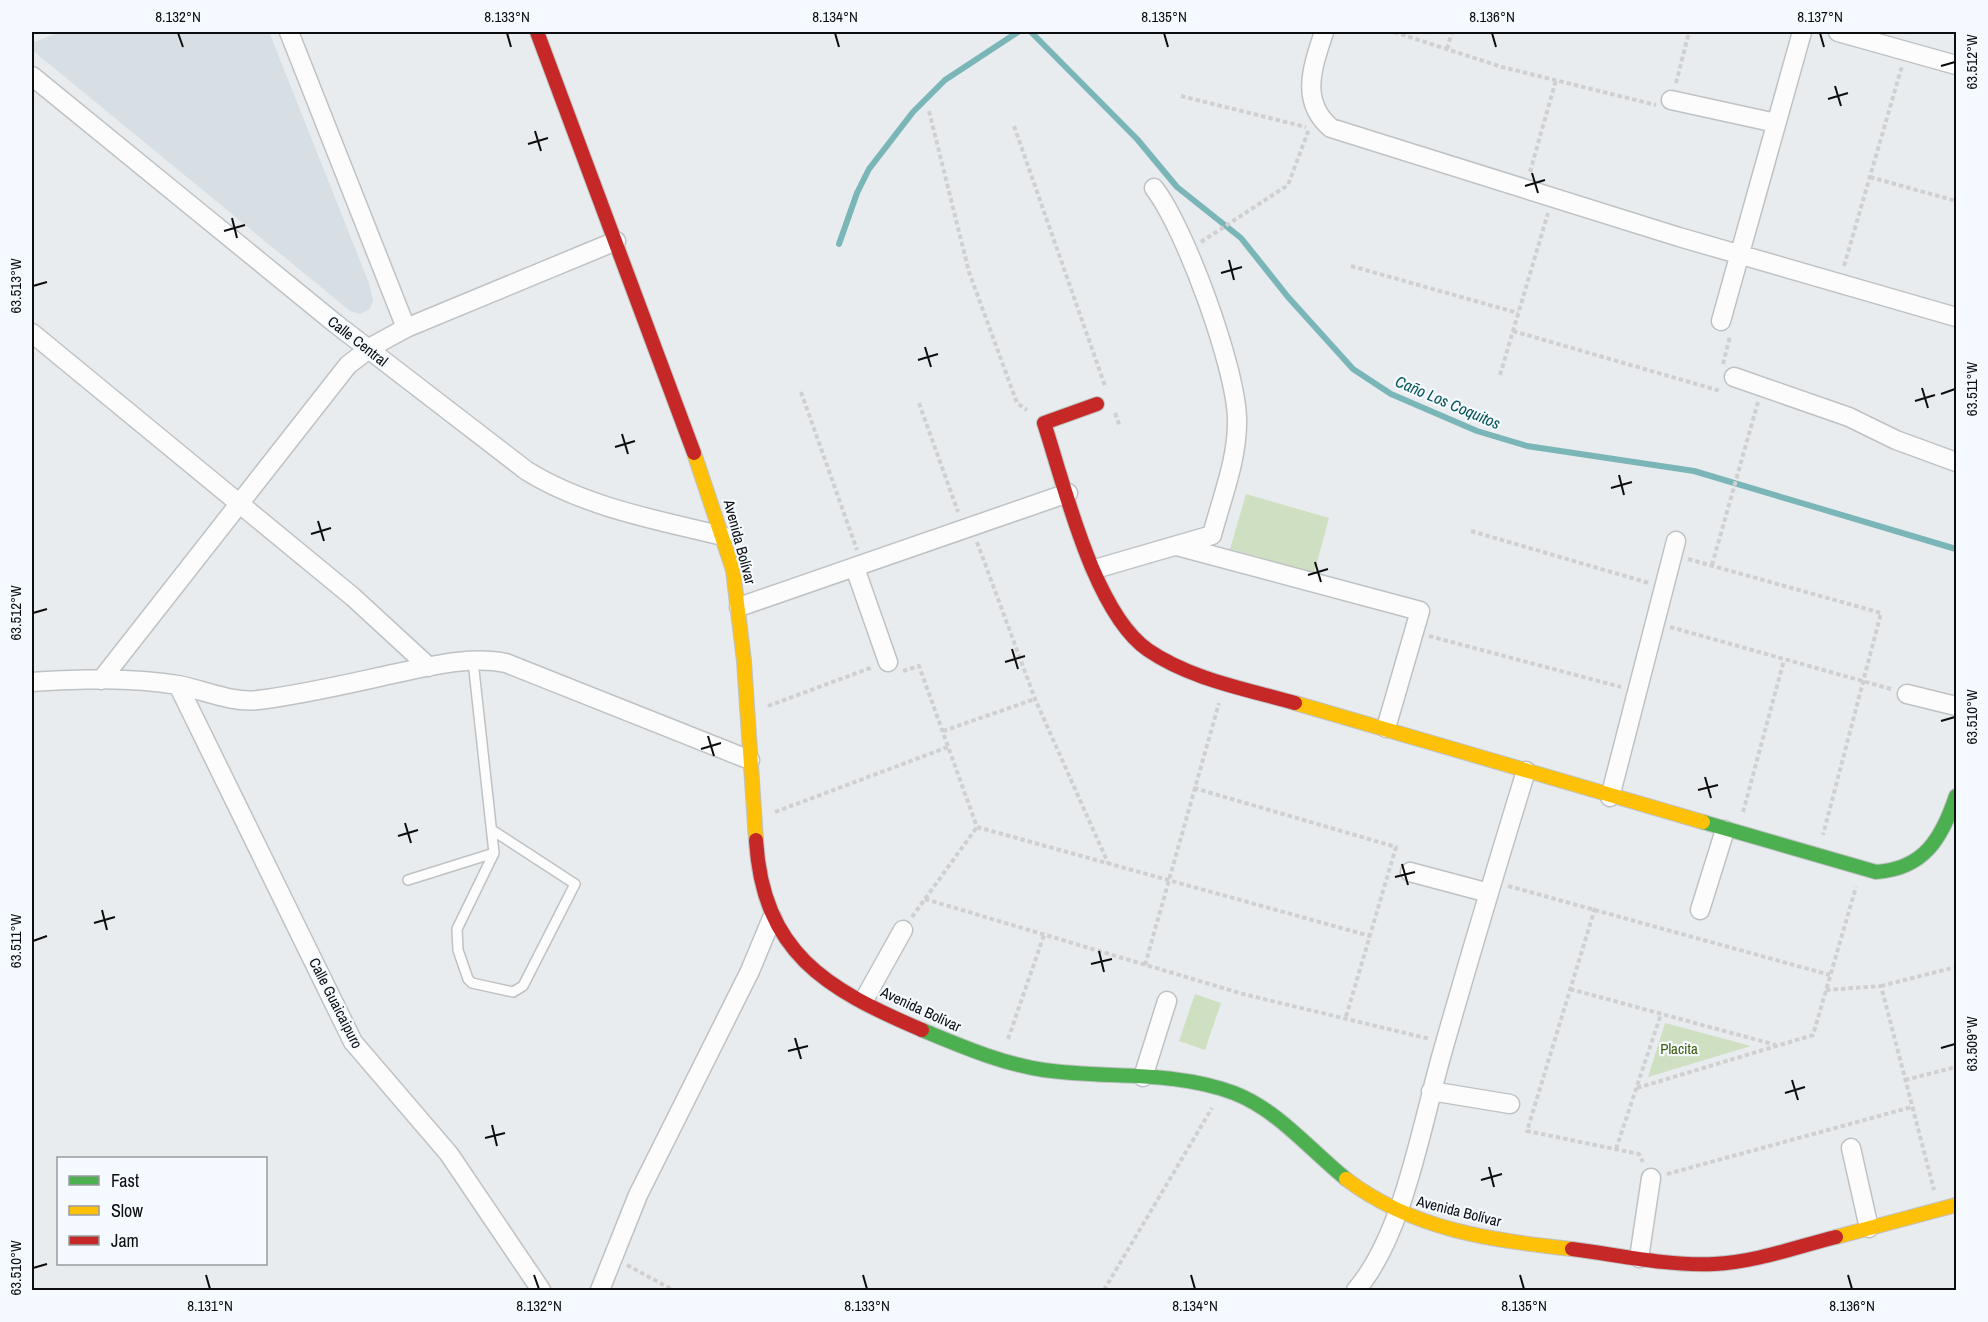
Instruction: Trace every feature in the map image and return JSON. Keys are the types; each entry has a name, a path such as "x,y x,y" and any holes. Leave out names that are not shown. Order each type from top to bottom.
{"street":[{"path":"290,32 406,328"},
{"name":"Avenida Bolívar","path":"537,32 616,240 723,536 739,607 761,890 777,929 803,961 824,978 864,1000 942,1038 1001,1060 1041,1069 1198,1082 1223,1089 1252,1102 1274,1116 1336,1172 1368,1195 1398,1212 1459,1231 1639,1258 1693,1264 1736,1262 1956,1204"},
{"path":"1324,32 1309,86 1316,110 1323,121 1343,133 1553,198 1956,317"},
{"path":"1721,321 1802,32"},
{"path":"1838,32 1956,65"},
{"name":"Calle Central","path":"32,76 368,349 502,454 538,478 638,516 723,536"},
{"path":"1671,100 1776,123"},
{"path":"1095,569 1212,534 1236,446 1237,419 1231,378 1185,245 1166,204 1154,188"},
{"path":"101,680 348,365 368,349 406,328 616,240"},
{"path":"32,333 238,505 353,597 429,667"},
{"path":"1725,377 1762,387 1849,417 1896,440 1956,462"},
{"path":"1097,404 1044,423 1095,569 1119,619 1141,645 1182,666 1225,682 1861,869 1893,871 1924,856 1945,829 1956,796"},
{"path":"739,607 1068,493"},
{"path":"1175,545 1420,611 1386,728"},
{"path":"1610,796 1674,548"},
{"path":"859,567 888,662"},
{"path":"32,682 135,680 178,685 223,698 247,701 281,697 429,667 491,660 506,663 750,760"},
{"name":"Calle Guaicaipuro","path":"178,685 353,1042 449,1154 541,1290"},
{"path":"1907,694 1956,706"},
{"path":"1356,1290 1377,1263 1398,1212 1444,1043 1526,771"},
{"path":"1700,910 1731,831"},
{"path":"1410,872 1491,887"},
{"path":"600,1290 638,1195 745,981 772,918"},
{"path":"864,1000 903,930"},
{"path":"1143,1077 1167,1001"},
{"path":"1431,1091 1510,1104"},
{"path":"1851,1148 1869,1228"},
{"path":"1639,1258 1651,1178"}],"lane":[{"path":"473,661 492,830 495,853 459,919 456,938 468,979 472,983 513,992 523,986 574,884 492,830"},
{"path":"408,880 495,853"}],"path":[{"path":"1394,32 1556,80 1670,108 1689,32"},
{"path":"1447,49 1452,32"},
{"path":"1839,283 1907,51"},
{"path":"1525,189 1556,80"},
{"path":"1181,96 1309,128"},
{"path":"1222,229 1288,185 1316,110"},
{"path":"929,111 969,272 996,347 1017,403 1044,423"},
{"path":"1014,126 1106,389"},
{"path":"1870,177 1956,201"},
{"path":"1500,375 1553,198"},
{"path":"1351,266 1518,313"},
{"path":"1513,331 1717,390 1725,377 1733,324 1721,321"},
{"path":"1712,565 1762,387"},
{"path":"801,392 859,567"},
{"path":"919,403 1035,699 1108,863"},
{"path":"1113,409 1120,427"},
{"path":"1471,531 1664,588"},
{"path":"1674,548 1712,565 1881,613 1818,856"},
{"path":"1655,623 1907,694"},
{"path":"1413,632 1637,692"},
{"path":"1731,831 1784,660"},
{"path":"747,714 888,662 893,675 919,666 976,827"},
{"path":"1145,965 1167,879 1225,682"},
{"path":"943,731 1035,699"},
{"path":"754,820 948,747"},
{"path":"1194,788 1396,847 1345,1020"},
{"path":"976,827 1370,936"},
{"path":"903,930 976,827"},
{"path":"1636,1088 1813,1035 1861,869"},
{"path":"1491,887 1595,908 1830,975"},
{"path":"925,899 1243,994 1444,1043"},
{"path":"1595,908 1527,1131 1639,1154 1651,1178 1912,1107"},
{"path":"1001,1060 1044,935"},
{"path":"1826,990 1881,986 1956,967"},
{"path":"1881,986 1940,1209"},
{"path":"1570,989 1776,1045"},
{"path":"1616,1149 1661,1014"},
{"path":"1905,1080 1956,1067"},
{"path":"1104,1290 1223,1089"},
{"path":"613,1258 673,1290"}],"shaded area":[{"path":"60,32 269,32 369,283 373,300 370,309 360,314 350,311 32,50 32,43"}],"green space":[{"path":"1246,494 1329,518 1314,573 1230,549"},
{"path":"1195,994 1221,1003 1205,1050 1179,1041"},
{"name":"Placita","path":"1665,1023 1751,1046 1648,1077"}],"waterway":[{"path":"839,244 857,193 869,169 913,112 945,80 1018,32"},
{"name":"Caño Los Coquitos","path":"1031,32 1137,139 1177,187 1241,238 1288,297 1353,369 1391,394 1477,431 1527,446 1694,471 1956,549"}],"traffic: fast":[{"path":"1703,822 1876,872 1907,865 1929,849 1944,825 1956,796"},
{"path":"922,1030 982,1054 1028,1067 1068,1073 1164,1078 1211,1086 1234,1093 1250,1100 1279,1120 1346,1179"}],"traffic: slow":[{"path":"694,453 733,570 744,661 756,840"},
{"path":"1295,703 1703,822"},
{"path":"1346,1179 1398,1210 1453,1230 1572,1249"},
{"path":"1836,1237 1956,1205"}],"traffic: jam":[{"path":"537,32 694,453"},
{"path":"1097,404 1044,423 1083,546 1112,608 1129,632 1148,650 1164,660 1200,676 1295,703"},
{"path":"756,840 761,879 771,912 786,939 806,962 829,982 857,999 922,1030"},
{"path":"1572,1249 1660,1262 1714,1264 1761,1257 1836,1237"}]}
